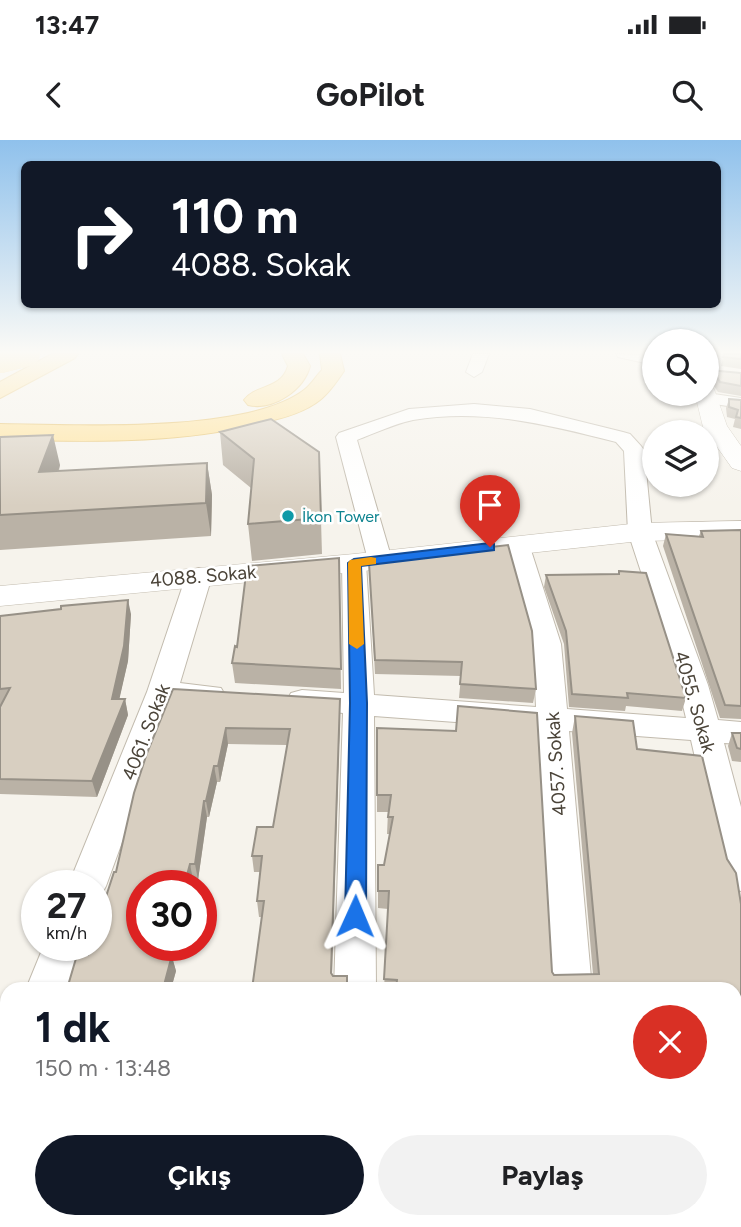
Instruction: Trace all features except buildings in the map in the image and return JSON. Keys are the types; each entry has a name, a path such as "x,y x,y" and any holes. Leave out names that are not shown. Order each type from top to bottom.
{"main road":[{"path":"0,432 243,405"},
{"path":"0,417 60,424 190,429 264,416 294,405"}],"street":[{"path":"710,406 715,427 741,463"},
{"name":"4055. Sokak","path":"367,561 346,437 409,415 474,410 530,415 623,438 634,450 640,531 693,685 741,876"},
{"name":"4088. Sokak","path":"0,596 367,561 640,531 741,530"},
{"name":"4057. Sokak","path":"517,544 547,644 571,982"},
{"path":"355,982 359,703 367,561"},
{"name":"4061. Sokak","path":"93,870 162,692 199,576"},
{"path":"162,692 241,696"},
{"path":"280,699 741,733"},
{"path":"50,982 58,961"}],"slow traffic":[{"path":"357,644 354,563 371,561"}],"place":[{"name":"İkon Tower","path":"288,516"}],"route":[{"path":"355,916 359,703 354,563 490,547"}]}
